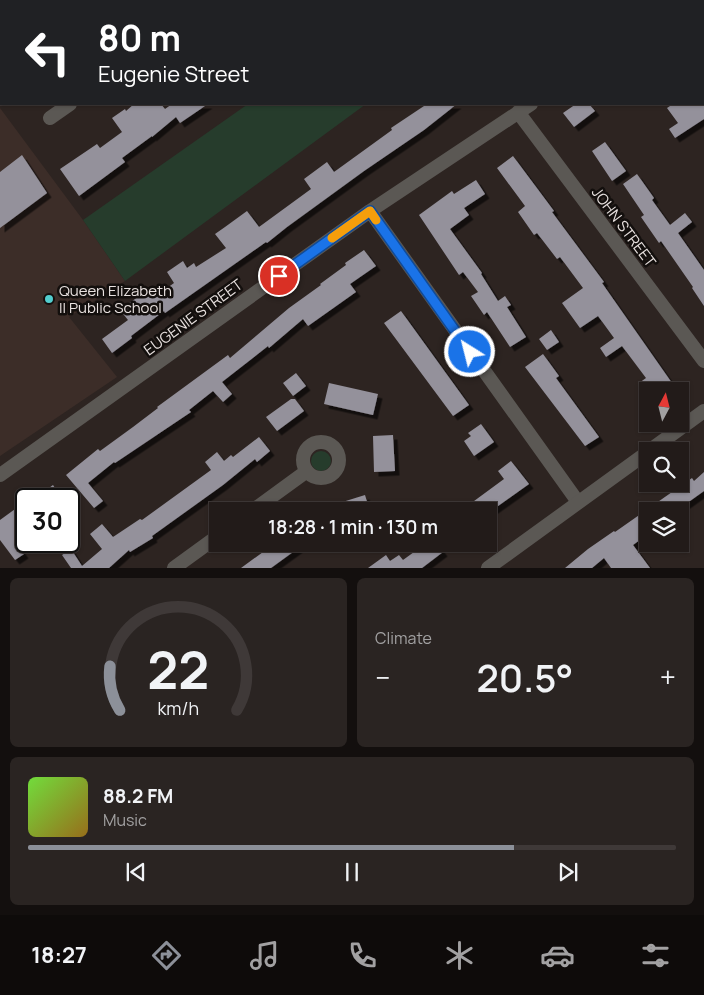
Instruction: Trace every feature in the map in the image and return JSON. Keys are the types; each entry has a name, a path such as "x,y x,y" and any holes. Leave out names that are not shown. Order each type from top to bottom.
{"street":[{"path":"50,118 69,105"},
{"name":"EUGENIE STREET","path":"0,476 370,211 529,105"},
{"name":"JOHN STREET","path":"518,112 704,361"},
{"path":"370,211 578,502"},
{"path":"662,442 704,411"},
{"path":"488,568 639,458"},
{"path":"264,502 307,471"},
{"path":"174,568 209,543"}],"shaded area":[{"name":"Queen Elizabeth II Public School","path":"0,108 83,220 125,281 69,317 117,377 0,456"}],"green space":[{"path":"247,105 365,105 125,281 83,220"},
{"path":"321,451 328,454 331,461 328,468 321,471 314,468 311,461 314,454"}],"building":[{"path":"133,105 162,105 165,109 171,105 207,105 180,123 176,117 122,158 125,162 79,196 60,169 97,144 100,148 122,132 112,118 125,109 126,111"},
{"path":"426,105 456,105 267,243 165,313 164,311 112,353 102,339 128,320 120,310 150,288 156,296 174,283 167,272 183,261 187,268 194,263 196,267 226,248 215,234 247,211 259,227 311,189 304,179 327,162 334,172 392,130 391,128"},
{"path":"575,105 590,105 595,111 574,127 563,113"},
{"path":"672,105 704,105 704,119 675,138 669,129 678,123 667,108"},
{"path":"605,142 626,171 612,181 592,151"},
{"path":"22,155 47,193 0,228 0,172"},
{"path":"513,156 604,282 602,283 671,382 640,382 646,378 622,346 606,357 600,348 614,338 598,316 580,328 562,303 583,288 560,257 557,259 537,233 534,235 518,212 525,206 497,168"},
{"path":"637,174 654,198 652,200 670,225 685,213 692,222 678,233 704,270 704,306 661,241 659,243 641,217 644,215 623,184"},
{"path":"476,180 485,194 464,208 469,215 450,229 482,273 498,301 505,296 511,305 507,307 526,337 510,347 487,312 484,315 471,296 478,292 463,272 459,275 419,215 452,191 454,194"},
{"path":"364,250 376,266 350,284 356,292 308,326 303,319 269,348 268,346 222,382 232,394 223,402 213,391 189,410 191,412 114,462 88,483 103,501 94,508 80,492 80,488 77,488 66,475 98,449 100,451 228,355 230,358 289,308 346,265 345,263"},
{"path":"401,311 469,405 453,416 384,323"},
{"path":"551,330 559,342 547,350 539,339"},
{"path":"543,354 559,376 556,378 599,437 585,446 525,367"},
{"path":"296,373 306,386 293,396 283,383"},
{"path":"329,383 378,394 373,415 324,404"},
{"path":"291,399 295,399 304,411 277,431 266,417"},
{"path":"481,424 494,442 474,456 464,441 471,436 468,433"},
{"path":"393,435 395,471 374,472 373,436"},
{"path":"259,437 270,451 257,462 255,459 223,485 152,536 153,538 130,552 129,550 109,568 71,568 62,555 74,553 82,566 102,549 90,534 102,524 113,537 140,519 142,520 211,470 205,462 217,452 224,461 231,455 233,457"},
{"path":"511,461 529,484 497,507 497,502 473,502 504,479 498,471"},
{"path":"704,472 704,491 689,502 658,502 672,492 689,492 689,480 692,478 694,481"},
{"path":"365,495 367,502 342,502"},
{"path":"15,509 15,553 24,554 15,560 0,540 0,520"},
{"path":"639,515 639,541 633,545 650,568 611,568 604,558 592,568 565,568 588,549"},
{"path":"263,552 293,552 271,568 241,568"},
{"path":"414,552 443,552 422,568 368,568 386,555 390,561 399,555 403,560"}],"slow traffic":[{"path":"332,238 370,211 376,220"}],"place":[{"name":"Queen Elizabeth II Public School","path":"49,299"}],"route":[{"path":"279,276 370,211 470,352"}]}
